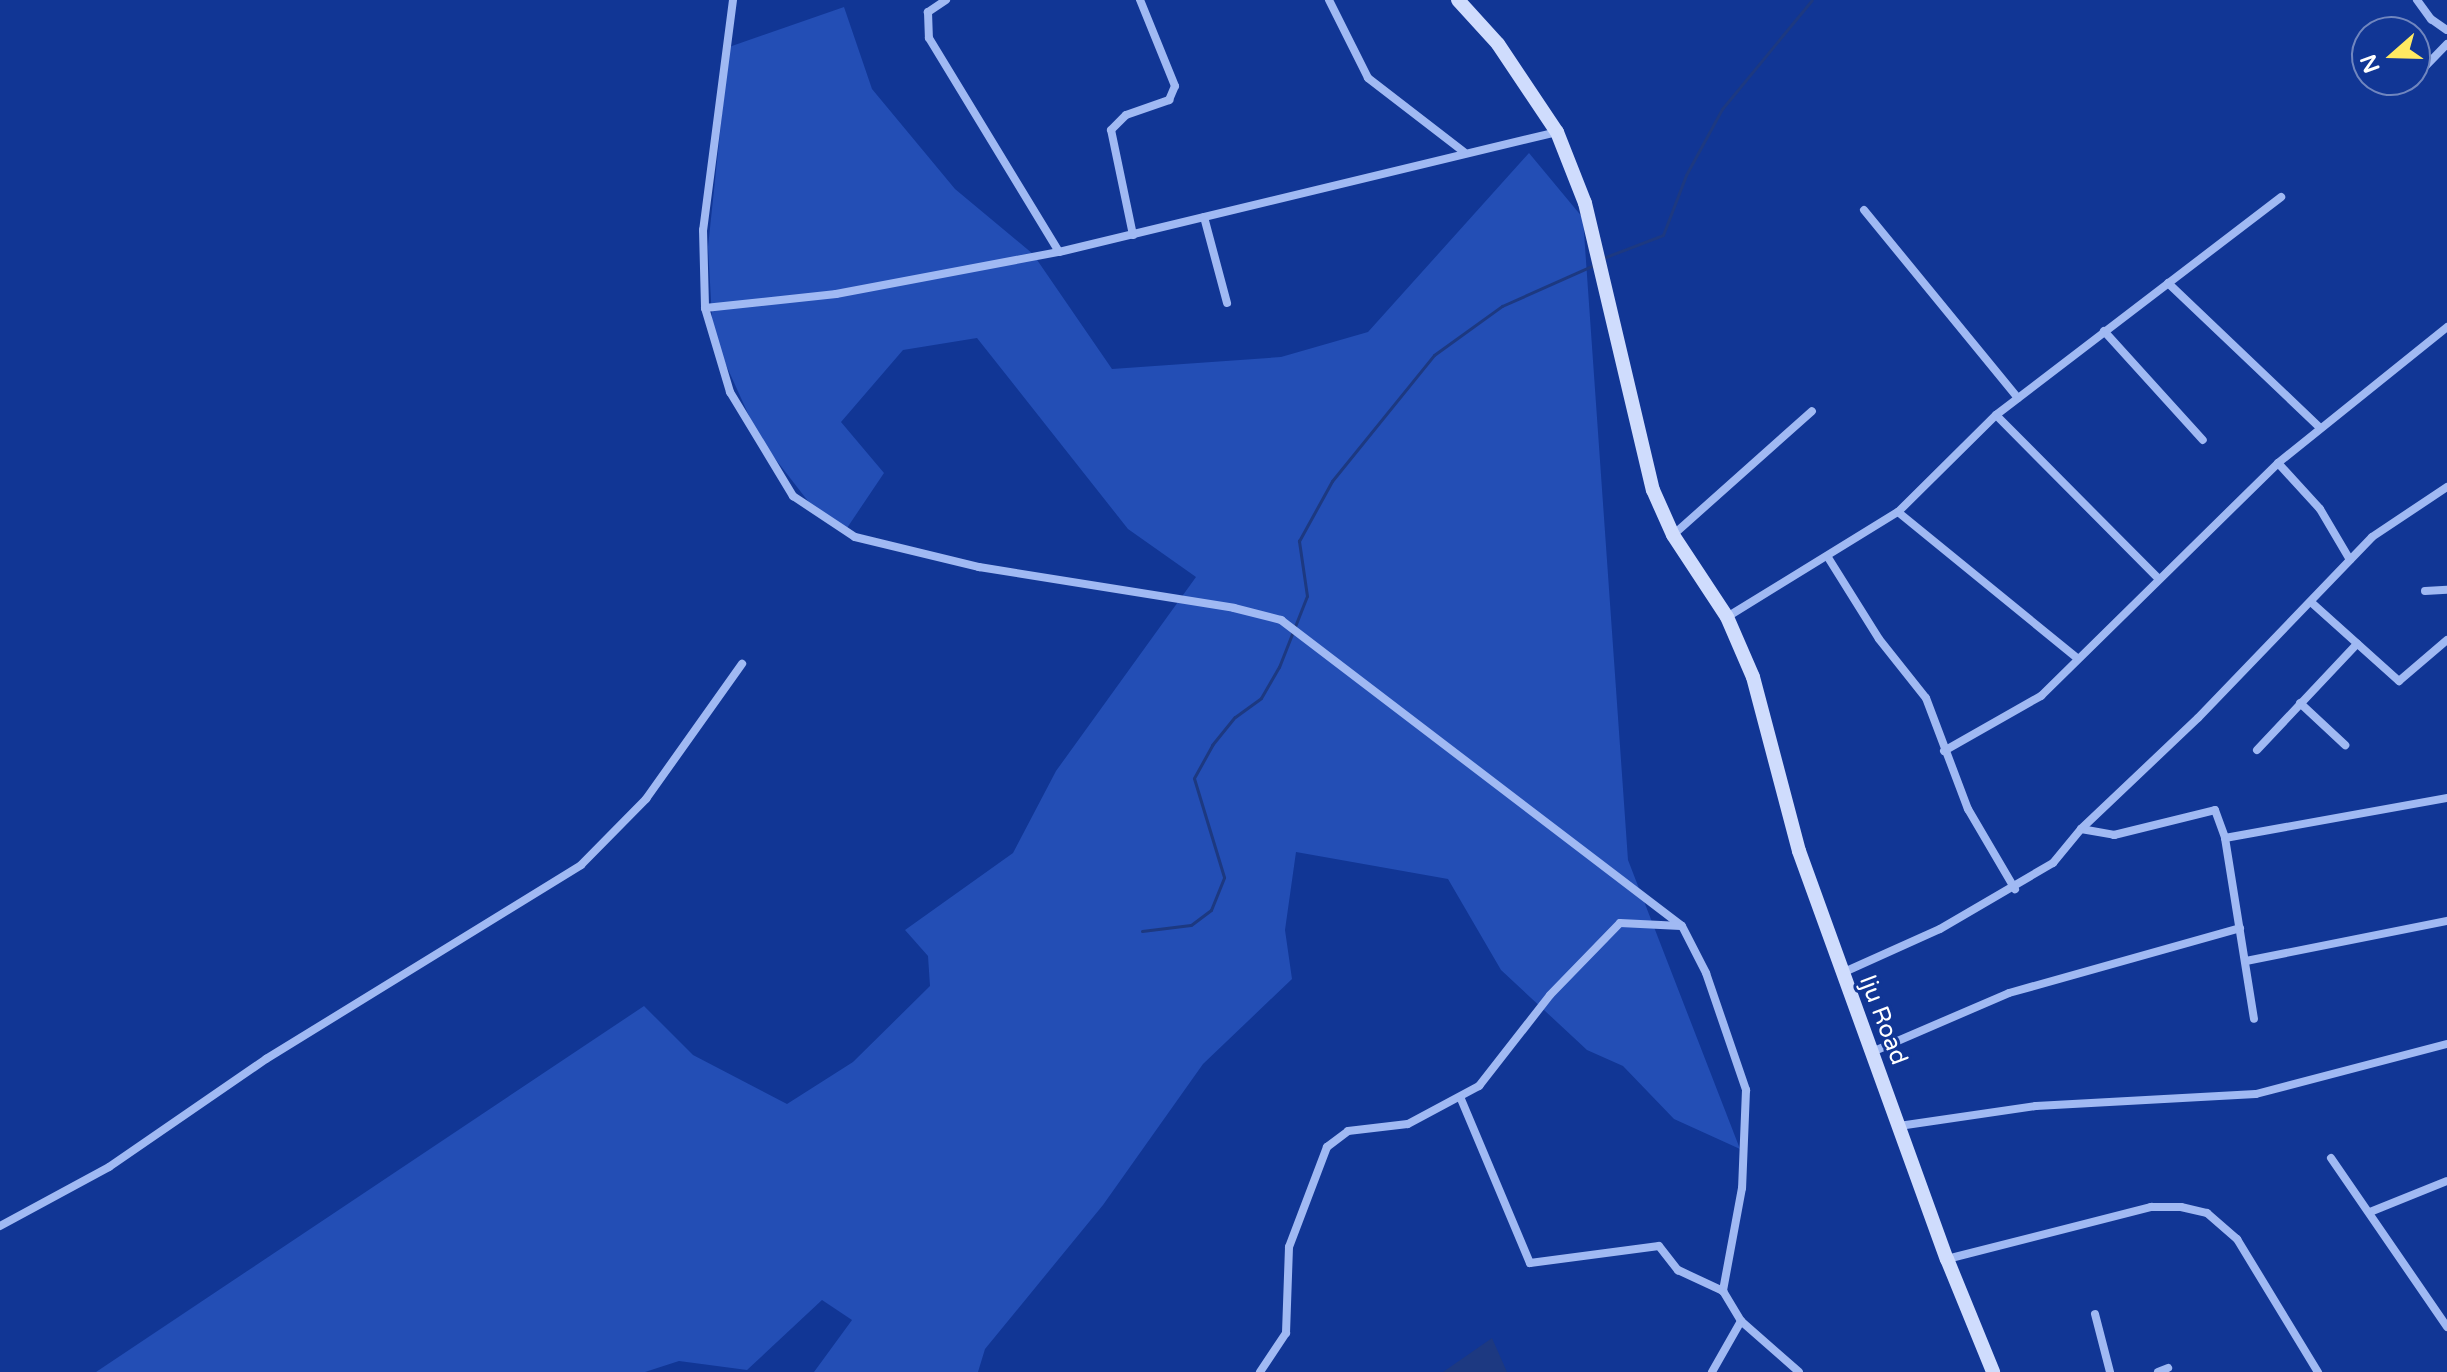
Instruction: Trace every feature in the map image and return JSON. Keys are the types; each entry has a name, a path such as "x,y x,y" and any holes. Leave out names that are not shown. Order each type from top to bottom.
{"main road":[{"name":"Iju Road","path":"1458,0 1498,44 1557,132 1595,238 1653,490 1673,535 1727,617 1753,677 1799,851 1947,1259 1993,1372"}],"street":[{"path":"733,0 703,230 705,308 725,382 772,466 806,509 855,537 979,567 1281,620 1320,645 1682,926 1706,973 1746,1090 1742,1188 1723,1291"},
{"path":"946,0 928,12 929,38 1059,252"},
{"path":"1133,235 1111,130 1126,115 1169,100 1175,86 1140,0"},
{"path":"1329,0 1368,78 1464,152"},
{"path":"2417,0 2431,19 2447,30"},
{"path":"2431,60 2447,44"},
{"path":"705,308 836,294 1059,252 1557,132"},
{"path":"1727,617 1829,559 1898,512 1996,415 2281,197"},
{"path":"1864,210 2018,398"},
{"path":"1204,217 1227,303"},
{"path":"2168,283 2320,428"},
{"path":"1944,751 2041,696 2076,657 2278,463 2447,327"},
{"path":"2104,331 2203,440"},
{"path":"1673,535 1812,411"},
{"path":"1996,415 2159,579"},
{"path":"2278,463 2320,509 2350,560"},
{"path":"1842,973 2015,889 2053,863 2081,829 2312,603 2372,537 2447,487"},
{"path":"1898,512 2076,657"},
{"path":"1829,559 1879,639 1926,698 1944,751 1973,819 2015,889"},
{"path":"2425,591 2447,590"},
{"path":"2312,603 2399,681 2447,640"},
{"path":"2257,750 2357,644"},
{"path":"0,1226 109,1167 266,1059 581,865 646,799 742,664"},
{"path":"2300,703 2345,745"},
{"path":"2225,838 2447,798"},
{"path":"2081,829 2114,835 2215,810 2225,838 2254,1019"},
{"path":"2246,961 2447,921"},
{"path":"1260,1372 1286,1333 1289,1247 1327,1147 1348,1131 1408,1124 1461,1099 1500,1065 1550,995 1620,923 1682,926"},
{"path":"1872,1052 2009,993 2240,928"},
{"path":"1899,1126 2036,1106 2256,1094 2447,1044"},
{"path":"1461,1099 1530,1263 1659,1246 1678,1270 1723,1291 1741,1321 1799,1372"},
{"path":"2331,1158 2447,1327"},
{"path":"2370,1212 2447,1181"},
{"path":"1947,1259 2151,1207 2207,1213 2237,1239 2318,1372"},
{"path":"2095,1314 2110,1372"},
{"path":"1712,1372 1741,1321"},
{"path":"2158,1372 2168,1368"}],"shaded area":[{"path":"844,7 872,89 955,189 1033,254 1112,369 1281,357 1368,332 1529,153 1583,218 1628,860 1740,1149 1674,1119 1623,1066 1587,1050 1501,970 1448,879 1296,852 1285,930 1292,979 1203,1064 1103,1205 985,1349 978,1372 814,1372 852,1320 822,1300 747,1370 679,1361 645,1372 96,1372 644,1006 693,1055 787,1104 853,1062 930,986 928,956 905,930 1013,853 1056,771 1196,577 1128,529 977,338 903,350 841,422 884,473 847,528 811,505 759,438 713,336 708,247 729,47"},
{"path":"1492,1338 1507,1372 1443,1372"}],"waterway":[{"path":"1603,258 1663,235 1686,175 1722,109 1812,0"},
{"path":"1142,931 1191,925 1211,910 1224,877 1194,778 1212,745 1235,717 1261,698 1279,667 1307,596 1299,541 1332,481 1434,355 1502,306 1594,265"}]}
